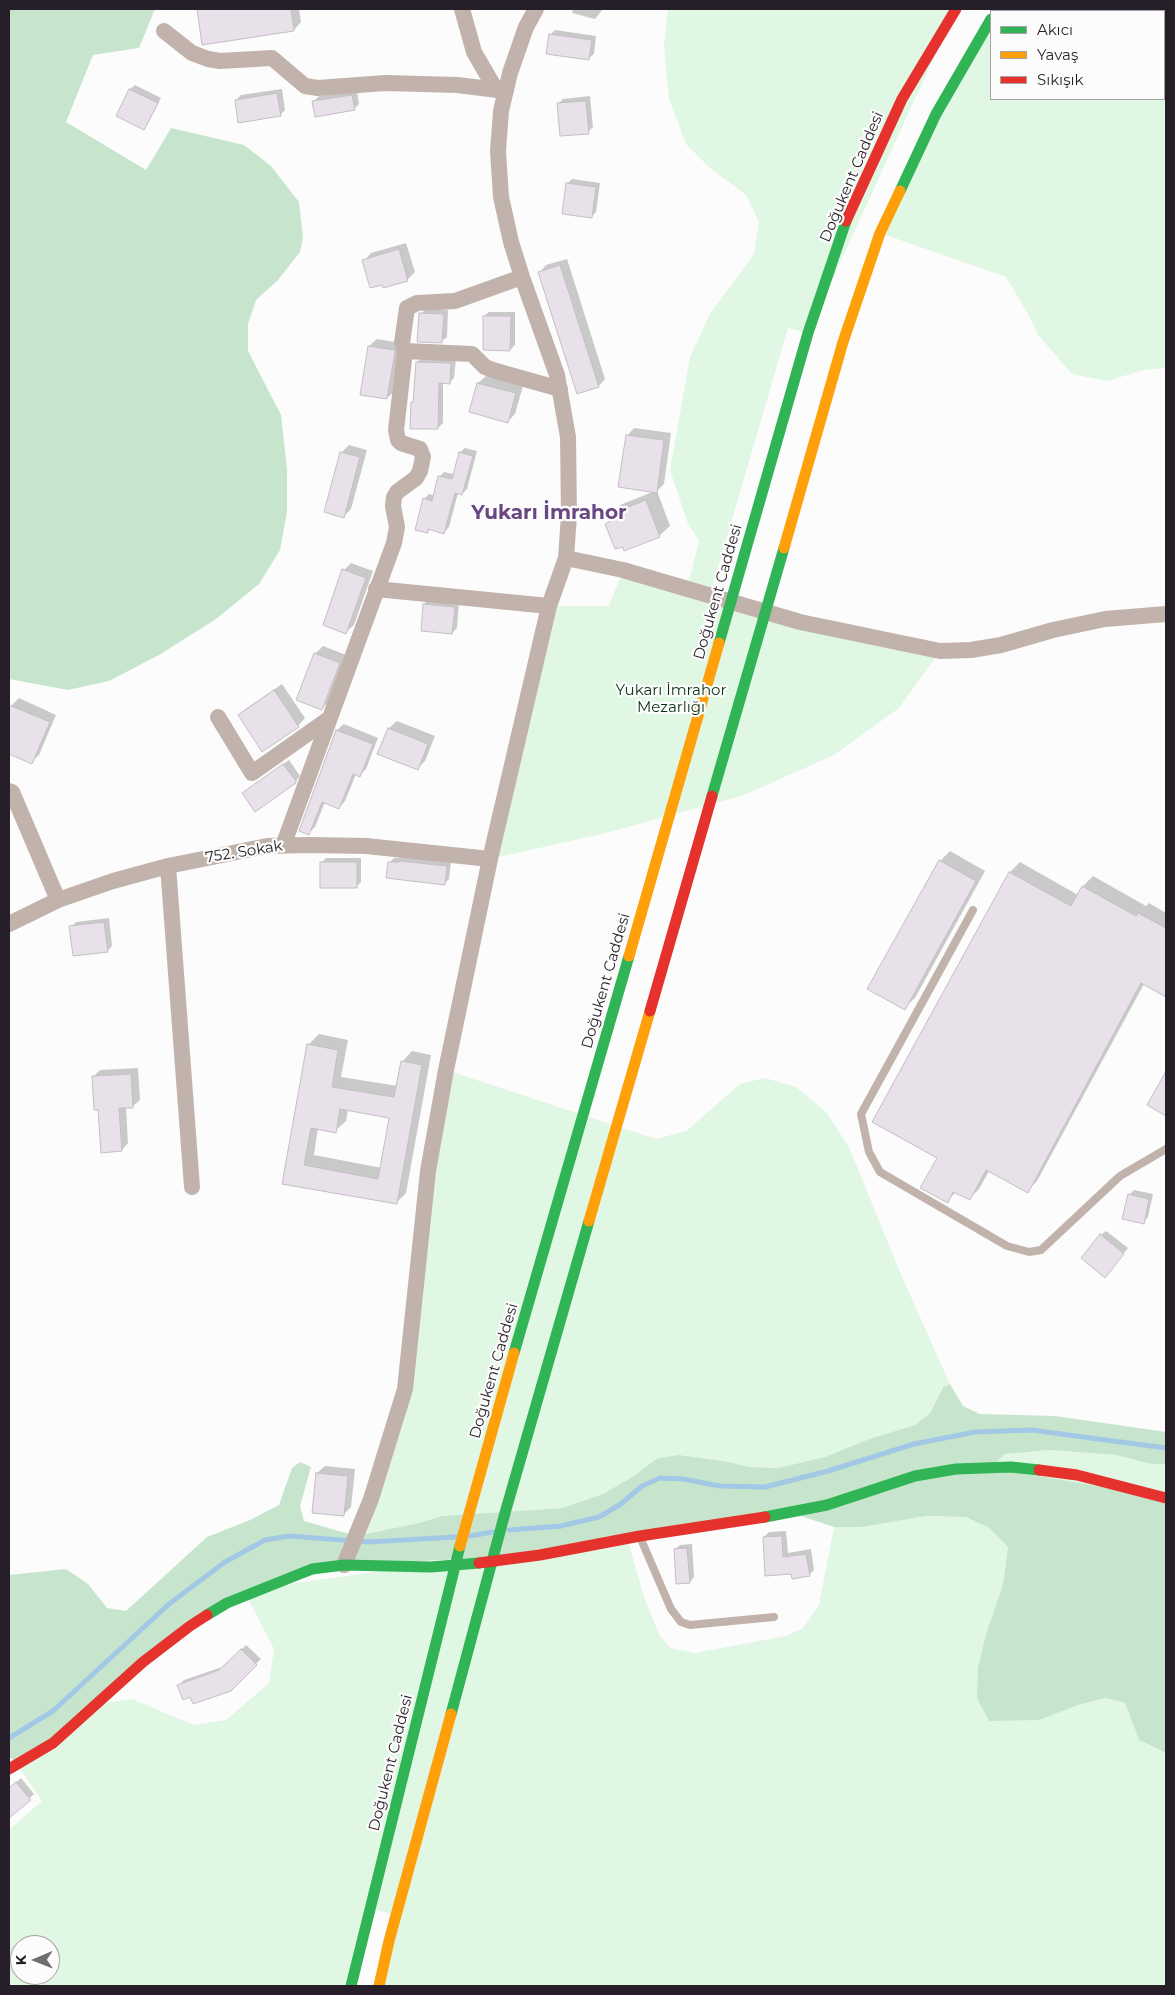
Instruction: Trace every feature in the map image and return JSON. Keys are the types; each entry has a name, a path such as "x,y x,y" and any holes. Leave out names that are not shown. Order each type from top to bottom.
{"main road":[{"name":"Doğukent Caddesi","path":"352,1986 467,1518 808,333 846,222 902,99 956,9"},
{"path":"379,1986 389,1941 505,1512 843,342 880,233 936,114 990,21"},
{"path":"9,1769 53,1743 143,1662 190,1626 227,1603 265,1586 312,1570 344,1565 431,1567 540,1555 640,1536 818,1507 873,1491 915,1476 956,1469 1011,1468 1077,1475 1166,1498"}],"street":[{"path":"462,9 474,52 501,90"},
{"path":"344,1565 371,1500 405,1389 428,1171 446,1070 490,859 549,606 566,558 569,515 568,437 560,389 557,375 511,242 501,197 498,151 501,90 526,27 536,9"},
{"path":"164,31 192,53 208,59 220,61 272,58 305,86 318,88 394,83 457,84 501,90"},
{"path":"283,846 394,543 397,527 393,506 394,497 397,492 416,478 420,471 423,457 420,448 401,443 398,440 396,430 406,351 402,343 407,308 417,302 455,301 522,277"},
{"path":"406,351 472,354 485,366 496,371 560,389"},
{"path":"566,558 623,570 800,622 940,651 971,650 1001,645 1053,630 1105,619 1166,614"},
{"path":"376,590 549,606"},
{"path":"218,717 252,773 330,718"},
{"path":"9,791 12,792 58,900"},
{"name":"752. Sokak","path":"9,924 58,900 114,881 168,866 267,846 366,846 490,859"},
{"path":"168,866 192,1187"}],"lane":[{"path":"973,910 861,1114 870,1152 880,1172 1007,1246 1029,1252 1041,1250 1120,1176 1166,1149"},
{"path":"640,1536 671,1609 681,1622 690,1624 774,1617"}],"green space":[{"path":"9,9 155,9 139,48 93,55 66,122 146,170 171,128 244,145 271,166 299,202 303,238 300,252 278,280 256,300 248,324 248,351 281,415 287,469 287,512 280,550 259,584 216,619 159,655 109,681 68,690 9,679"},
{"name":"Yukarı İmrahor Mezarlığı","path":"668,9 956,9 808,333 788,328 710,595 940,651 899,708 834,755 744,795 606,833 490,859 549,606 609,606 623,570 687,588 699,541 688,524 670,470 690,357 710,314 754,254 759,222 746,195 710,168 686,144 669,99 664,46"},
{"path":"1166,9 1166,368 1144,370 1107,381 1072,374 1038,335 1006,277 880,233 990,21 990,100 1165,100 1165,10 996,10"},
{"path":"446,1070 656,1139 686,1131 740,1084 765,1078 796,1087 826,1112 849,1147 899,1270 950,1384 942,1387 930,1413 915,1425 872,1438 825,1457 778,1468 749,1467 729,1462 656,1459 634,1476 603,1494 562,1508 442,1516 419,1523 356,1536 395,1424"},
{"path":"950,1384 963,1406 980,1414 1055,1416 1166,1432 1166,1464 1151,1464 1116,1455 1050,1450 1004,1454 992,1468 1166,1498 1166,1753 1139,1740 1125,1703 1106,1698 1078,1705 1039,1720 989,1721 977,1698 978,1667 986,1634 1003,1584 1008,1547 989,1528 966,1517 926,1516 862,1527 834,1527 792,1513 540,1555 344,1565 227,1603 17,1764 9,1756 9,1575 66,1569 88,1584 107,1608 126,1611 207,1537 250,1520 279,1505 292,1468 300,1462 311,1467 300,1506 304,1521 356,1536 419,1523 442,1516 562,1508 603,1494 634,1476 656,1459 678,1455 729,1462 749,1467 778,1468 825,1457 872,1438 915,1425 930,1413 943,1387"},
{"path":"1050,1450 1116,1455 1151,1464 1166,1464 1166,1498 991,1468 1003,1454"},
{"path":"926,1516 966,1517 989,1528 1008,1547 1003,1584 986,1634 978,1667 1078,1705 1106,1698 1125,1703 1139,1740 1166,1753 1166,1986 379,1986 396,1916 371,1908 351,1986 9,1986 9,1830 42,1801 17,1764 96,1704 132,1699 194,1725 226,1720 269,1683 274,1649 246,1595 265,1587 627,1538 645,1600 659,1634 670,1648 695,1653 786,1636 803,1628 819,1605 834,1527 862,1527"}],"building":[{"path":"197,9 291,9 294,31 202,45"},
{"path":"549,34 592,40 589,60 546,54"},
{"path":"129,89 158,103 144,130 116,116"},
{"path":"277,93 281,116 238,123 235,100"},
{"path":"352,95 355,110 315,117 312,101"},
{"path":"586,101 589,134 560,136 557,103"},
{"path":"566,183 596,187 592,218 562,214"},
{"path":"399,249 408,281 383,288 382,285 370,288 362,260"},
{"path":"560,265 599,387 577,394 538,272"},
{"path":"419,313 444,314 442,343 417,342"},
{"path":"483,316 511,316 510,351 483,350"},
{"path":"368,346 394,350 395,352 387,399 360,395"},
{"path":"416,362 451,363 450,384 439,383 438,429 410,429"},
{"path":"477,383 516,393 508,423 469,412"},
{"path":"626,435 664,440 657,493 618,487"},
{"path":"340,452 360,457 344,518 324,512"},
{"path":"459,452 473,456 462,495 455,493 444,534 428,529 428,533 415,530 423,498 432,501 438,476 452,479"},
{"path":"646,500 660,537 624,551 623,547 615,549 605,524 611,521 608,515"},
{"path":"342,569 366,578 346,634 323,625"},
{"path":"423,604 455,607 452,634 421,631"},
{"path":"314,653 340,663 322,710 296,700"},
{"path":"274,690 299,727 262,752 238,715"},
{"path":"9,705 50,722 32,764 9,754"},
{"path":"388,728 428,744 418,770 377,754"},
{"path":"336,730 373,744 360,777 353,774 339,809 322,802 309,835 299,831"},
{"path":"283,764 296,783 255,812 242,793"},
{"path":"939,860 976,881 905,1010 867,989"},
{"path":"399,861 447,866 445,885 386,878 388,862"},
{"path":"320,862 357,862 357,888 320,888"},
{"path":"1009,872 1071,906 1082,886 1136,916 1138,913 1166,928 1166,997 1141,983 1028,1193 986,1170 970,1200 953,1192 948,1203 920,1188 937,1158 872,1122"},
{"path":"104,922 108,952 73,956 69,926"},
{"path":"307,1044 338,1050 332,1087 394,1097 401,1061 422,1065 397,1204 282,1184","holes":["340,1109 389,1118 378,1179 304,1165 311,1128 336,1133"]},
{"path":"1166,1071 1166,1116 1147,1105"},
{"path":"131,1074 133,1108 119,1108 122,1151 101,1153 98,1110 94,1110 92,1076"},
{"path":"1128,1194 1149,1199 1144,1224 1122,1219"},
{"path":"1100,1234 1124,1254 1105,1278 1081,1258"},
{"path":"316,1473 348,1476 344,1516 312,1513"},
{"path":"782,1536 783,1557 806,1554 810,1576 792,1579 791,1574 765,1576 763,1537"},
{"path":"687,1548 690,1583 676,1584 674,1549"},
{"path":"241,1649 257,1665 231,1691 193,1704 190,1697 183,1700 177,1685 219,1670"},
{"path":"16,1782 31,1800 9,1818 9,1788"}],"waterway":[{"path":"509,1530 561,1526 599,1517 621,1504 642,1486 660,1478 683,1479 720,1486 765,1487 828,1471 914,1444 975,1432 1031,1430 1166,1448"},
{"path":"469,1536 493,1532"},
{"path":"9,1738 53,1711 169,1604 225,1562 265,1540 289,1536 368,1542 456,1537"}],"traffic: fast":[{"path":"900,191 936,114 990,21"},
{"path":"719,643 808,333 846,221"},
{"path":"712,796 784,548"},
{"path":"514,1353 629,956"},
{"path":"451,1714 505,1513 589,1221"},
{"path":"765,1517 827,1505 915,1476 956,1469 1011,1467 1039,1470"},
{"path":"351,1986 460,1546"},
{"path":"207,1615 227,1603 312,1569 344,1565 431,1567 479,1563"}],"traffic: slow":[{"path":"784,548 843,342 880,233 900,191"},
{"path":"629,956 719,643"},
{"path":"589,1221 650,1011"},
{"path":"460,1546 514,1353"},
{"path":"379,1986 389,1941 451,1714"}],"traffic: jam":[{"path":"846,221 902,99 956,9"},
{"path":"650,1011 712,796"},
{"path":"1039,1470 1077,1475 1166,1498"},
{"path":"479,1563 540,1555 640,1536 765,1517"},
{"path":"9,1769 53,1743 143,1662 207,1615"}],"district":[{"name":"Yukarı İmrahor","path":"549,513"}]}
